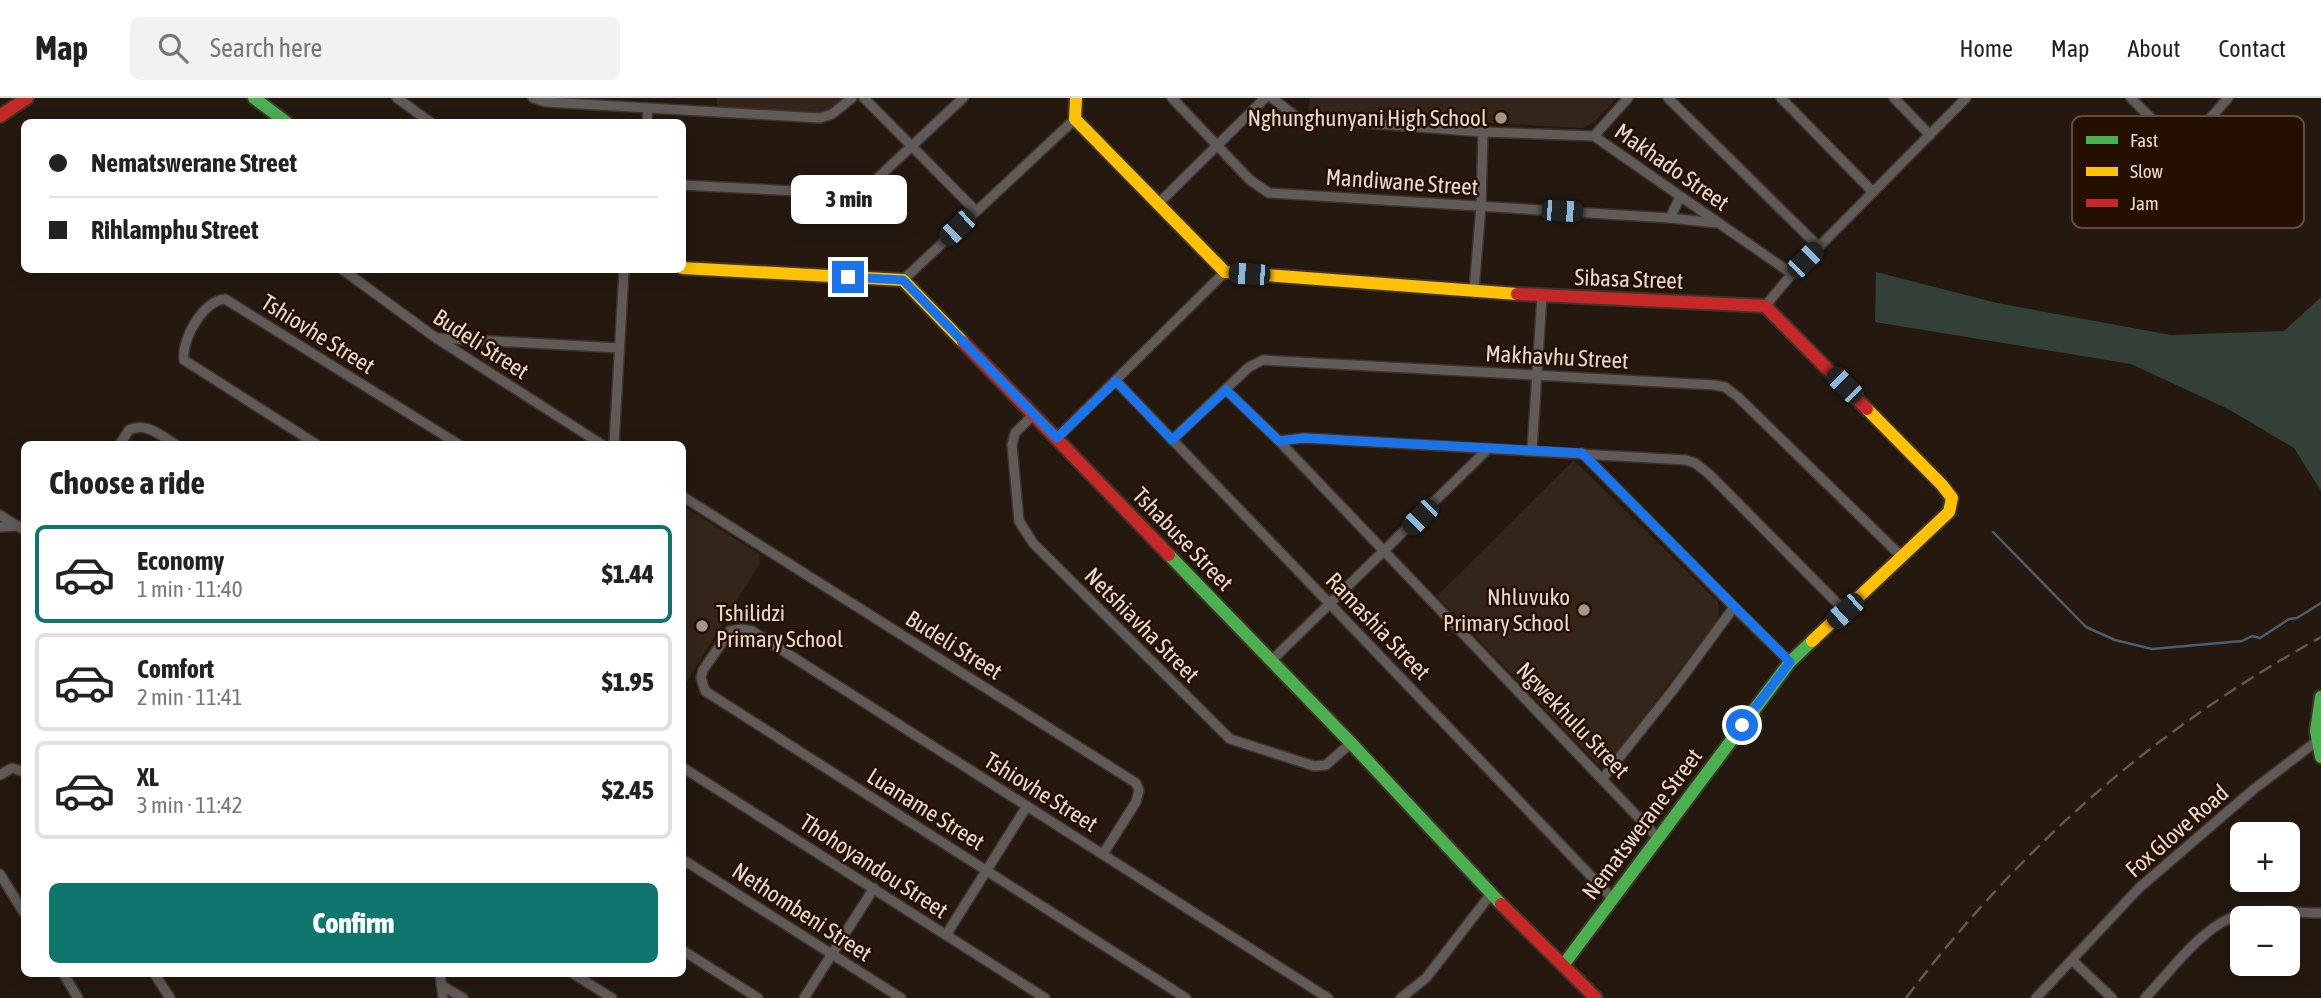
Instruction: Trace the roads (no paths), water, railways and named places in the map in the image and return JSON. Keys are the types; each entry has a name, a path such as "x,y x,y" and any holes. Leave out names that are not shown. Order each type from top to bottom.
{"street":[{"path":"0,116 27,98"},
{"path":"254,98 282,119"},
{"path":"397,98 426,119"},
{"path":"533,98 546,102 820,118 832,114 852,98"},
{"path":"864,98 975,210"},
{"path":"686,185 855,194 867,188 963,98"},
{"path":"686,268 903,280 1075,119 1076,98"},
{"name":"Mandiwane Street","path":"1172,98 1250,180 1269,192 1716,223"},
{"path":"1157,205 1265,98"},
{"name":"Makhado Street","path":"1272,98 1298,118 1483,132 1594,136 1792,274"},
{"path":"1594,136 1629,98"},
{"path":"1668,98 1819,247"},
{"path":"1781,98 1873,192"},
{"path":"1894,98 1930,135"},
{"path":"1765,306 1792,274 1966,98"},
{"path":"2131,98 2151,116"},
{"path":"2211,116 2228,98"},
{"path":"647,119 648,108"},
{"path":"1057,438 1225,272 1075,119"},
{"path":"1474,289 1481,206 1483,132"},
{"path":"1670,218 1680,197"},
{"name":"Sibasa Street","path":"1225,272 1542,296 1765,306"},
{"name":"Budeli Street","path":"347,273 436,338 596,441"},
{"path":"614,441 624,273"},
{"name":"Tshabuse Street","path":"903,280 1351,743 1492,894 1596,998"},
{"path":"1532,450 1542,296"},
{"name":"Tshiovhe Street","path":"311,441 184,360 186,340 207,307 217,300 225,299 452,441"},
{"name":"Nematswerane Street","path":"1564,964 1790,662 1949,512 1952,498 1942,485 1765,306"},
{"path":"436,338 619,348"},
{"name":"Makhavhu Street","path":"1172,440 1249,367 1263,360 1725,387 1902,557"},
{"name":"Ramashia Street","path":"1116,381 1612,898"},
{"name":"Ngwekhulu Street","path":"1226,390 1279,441 1658,838"},
{"name":"Netshiavha Street","path":"1034,415 1015,433 1012,444 1019,521 1033,543 1230,739 1314,766 1326,765 1351,743"},
{"path":"122,441 129,430 139,426 170,441"},
{"path":"1279,441 1304,438 1532,450 1677,459 1696,463 1845,611"},
{"path":"1271,661 1489,448"},
{"path":"1582,453 1790,662"},
{"name":"Budeli Street","path":"686,499 1136,783 1139,795 1104,854"},
{"path":"0,515 21,527"},
{"path":"0,527 21,528"},
{"path":"1603,778 1673,691 1734,607"},
{"name":"Tshiovhe Street","path":"730,631 752,631 1328,998"},
{"name":"Luaname Street","path":"730,631 703,670 701,678 705,691 1186,998"},
{"path":"2321,697 2316,722 2321,757"},
{"name":"Fox Glove Road","path":"2036,998 2139,888 2254,789 2317,741"},
{"path":"0,775 12,768 21,771"},
{"name":"Thohoyandou Street","path":"686,770 1045,998"},
{"path":"946,934 1027,806"},
{"name":"Nethombeni Street","path":"686,862 901,998"},
{"path":"0,874 21,908"},
{"path":"804,998 874,888"},
{"path":"1401,998 1417,988 1434,969 1492,894"},
{"path":"2145,998 2208,932 2228,919 2250,913 2321,913"},
{"path":"686,953 758,998"},
{"path":"2072,960 2112,998"},
{"path":"65,977 78,998"},
{"path":"157,977 170,998"},
{"path":"440,977 443,998"},
{"path":"578,977 612,998"},
{"path":"441,985 463,998"}],"waterway":[{"path":"1993,532 2086,627 2115,640 2152,649 2242,641 2252,636 2260,638 2321,603"}],"railway":[{"path":"1906,998 1996,890 2094,795 2201,711 2321,637"}],"place":[{"name":"Nghunghunyani High School","path":"1501,118"},
{"name":"Nhluvuko Primary School","path":"1584,610"},
{"name":"Tshilidzi Primary School","path":"702,626"}]}
